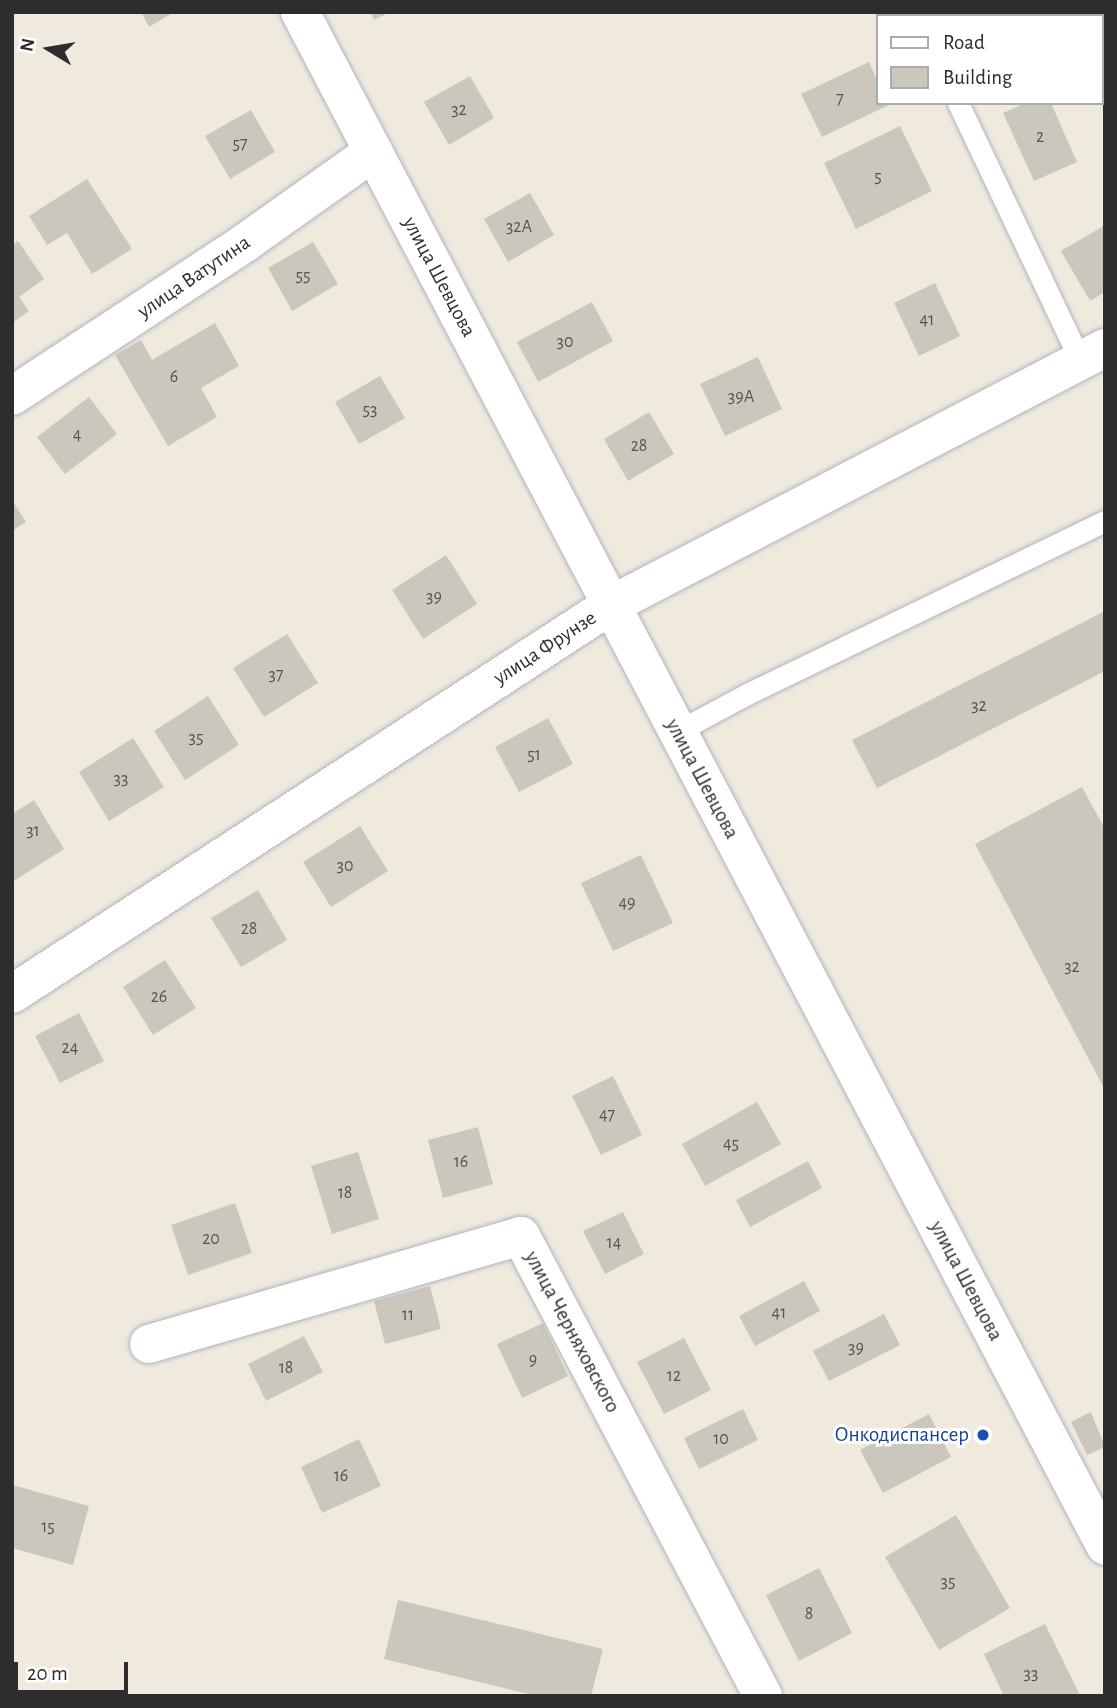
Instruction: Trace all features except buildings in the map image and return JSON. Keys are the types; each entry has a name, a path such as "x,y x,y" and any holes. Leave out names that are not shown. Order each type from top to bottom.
{"street":[{"name":"улица Шевцова","path":"300,12 1105,1545"},
{"name":"улица Ватутина","path":"12,396 225,257 373,152"},
{"name":"улица Фрунзе","path":"12,994 611,605 1092,354"},
{"name":"улица Черняховского","path":"149,1344 521,1236 763,1696"}],"lane":[{"path":"959,105 1092,354"},
{"path":"678,732 747,694 1105,522"}],"place":[{"name":"Онкодиспансер","path":"983,1435"}]}
